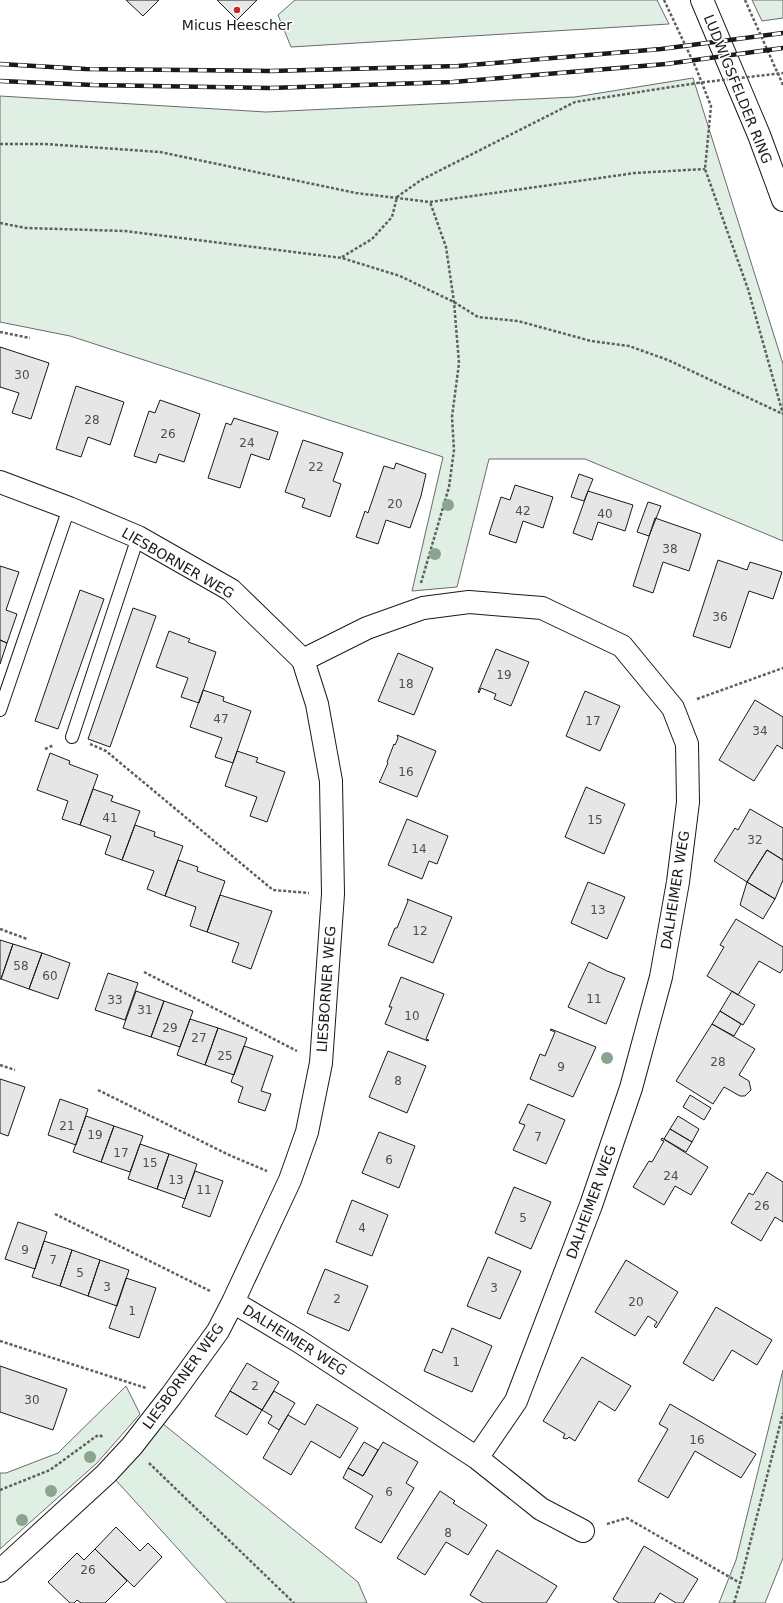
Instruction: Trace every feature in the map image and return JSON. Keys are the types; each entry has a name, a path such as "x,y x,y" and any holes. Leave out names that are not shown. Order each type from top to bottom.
{"street":[{"name":"LUDWIGSFELDER RING","path":"702,0 759,135 783,200"},
{"name":"LIESBORNER WEG","path":"0,482 69,508 138,537 232,590 302,660 317,704 331,781 333,894 321,1063 307,1132 290,1180 234,1302 218,1331 171,1396 132,1446 106,1474 0,1571"},
{"name":"DALHEIMER WEG","path":"302,660 367,628 423,608 469,602 542,608 622,646 673,708 687,744 688,802 678,882 661,977 631,1088 591,1205 516,1401 477,1458"},
{"name":"DALHEIMER WEG","path":"234,1302 300,1342 477,1458 541,1509 583,1531"}],"lane":[{"path":"0,710 69,508"},
{"path":"72,737 138,537"}],"path":[{"path":"664,0 696,68 711,106 705,169 748,289 783,414"},
{"path":"745,0 783,85"},
{"path":"342,258 372,239 392,217 397,197 421,180 575,102 697,83 783,73"},
{"path":"0,144 45,144 160,152 356,193 430,202 635,173 705,169"},
{"path":"423,608 420,589 449,487 454,450 452,417 459,363 454,302 446,247 430,202"},
{"path":"0,223 26,228 125,230 342,258 400,276 454,302 478,317 518,322 591,341 635,348 668,360 783,414"},
{"path":"0,332 30,338"},
{"path":"673,708 783,668"},
{"path":"106,751 273,890 333,894"},
{"path":"0,929 27,939"},
{"path":"144,972 321,1063"},
{"path":"0,1065 15,1070"},
{"path":"98,1090 229,1155 290,1180"},
{"path":"54,1214 234,1302"},
{"path":"0,1341 171,1396"},
{"path":"734,1603 783,1413"},
{"path":"0,1490 50,1470 98,1435 132,1446 294,1603"},
{"path":"583,1531 627,1518 740,1583"}],"green space":[{"path":"295,0 657,0 669,24 291,47 278,15"},
{"path":"752,0 783,0 783,18 762,21"},
{"path":"693,78 783,364 783,541 585,459 489,459 457,587 412,591 443,457 70,336 0,322 0,96 266,112 575,97"},
{"path":"783,1370 783,1558 765,1603 719,1603 736,1560"},
{"path":"126,1386 140,1414 97,1463 0,1549 0,1473 6,1473 58,1453"},
{"path":"157,1419 358,1582 367,1603 227,1603 113,1477"}],"building":[{"name":"Micus Heescher","path":"126,0 159,0 143,16"},
{"name":"Micus Heescher","path":"217,0 257,0 237,20"},
{"path":"0,347 49,363 31,419 12,413 19,393 0,387"},
{"path":"76,386 124,402 110,445 88,437 81,457 56,449"},
{"path":"160,400 200,414 184,462 159,454 156,463 134,456 149,411 155,413"},
{"path":"234,418 278,432 269,460 251,454 240,488 208,478 226,423 231,425"},
{"path":"303,440 343,453 333,481 341,484 330,517 302,507 305,499 285,492"},
{"path":"396,463 426,474 421,496 410,528 386,520 378,544 356,537 365,511 368,513 384,466 394,469"},
{"path":"579,474 593,479 584,501 571,497"},
{"path":"515,485 553,497 543,528 523,521 516,543 489,534 501,497 510,500"},
{"path":"588,491 633,505 625,531 598,522 592,540 573,533"},
{"path":"648,502 661,506 649,536 637,532"},
{"path":"655,518 701,534 689,571 663,562 653,593 633,586"},
{"path":"718,560 747,570 750,562 782,572 773,599 749,591 730,648 693,636"},
{"path":"0,566 19,572 6,610 17,614 7,643 0,640"},
{"path":"80,590 104,599 58,729 35,721"},
{"path":"133,608 156,616 110,747 88,739"},
{"path":"169,631 190,639 188,642 216,652 199,703 181,697 188,678 156,667"},
{"path":"0,640 7,643 0,664"},
{"path":"496,649 529,662 511,706 494,699 496,694 481,688 479,693 478,692"},
{"path":"398,653 433,668 414,715 378,701"},
{"path":"203,690 224,697 223,701 251,711 233,763 215,757 222,738 190,727"},
{"path":"585,691 620,706 600,751 566,736"},
{"path":"755,700 783,717 783,749 777,745 754,781 719,760"},
{"path":"397,735 436,751 417,797 379,782 388,763 387,762 394,744 395,745 398,738"},
{"path":"237,751 258,758 256,762 285,772 267,822 250,816 257,797 225,786"},
{"path":"50,753 70,761 69,764 98,775 80,825 62,819 68,801 37,790"},
{"path":"586,787 625,804 604,854 565,837"},
{"path":"93,789 113,796 111,801 140,811 122,860 105,854 111,836 80,825"},
{"path":"750,809 783,828 783,860 767,850 747,882 714,861 735,828 738,830"},
{"path":"407,819 448,836 437,864 429,861 422,879 388,865"},
{"path":"135,825 155,832 154,836 183,846 165,896 147,889 154,871 122,860"},
{"path":"767,850 783,860 783,880 775,899 747,882"},
{"path":"178,860 198,867 197,871 225,881 207,932 190,926 196,907 165,896"},
{"path":"588,882 625,897 607,939 571,923"},
{"path":"747,882 775,899 763,919 740,905"},
{"path":"220,895 272,911 251,969 232,962 239,943 207,932"},
{"path":"407,899 452,917 433,963 388,945 395,928 397,928 408,901"},
{"path":"736,919 783,947 783,969 780,973 759,961 738,995 707,976 724,947 720,945"},
{"path":"0,940 13,944 1,979 0,979"},
{"path":"13,944 42,953 29,989 1,979"},
{"path":"42,953 70,963 58,999 29,989"},
{"path":"589,962 625,978 606,1024 568,1007"},
{"path":"108,973 138,983 125,1020 95,1010"},
{"path":"401,977 444,994 426,1039 429,1040 428,1041 385,1024 392,1007 389,1007"},
{"path":"136,991 164,1001 151,1037 123,1028"},
{"path":"732,991 755,1005 743,1025 720,1011"},
{"path":"164,1001 193,1011 180,1047 151,1037"},
{"path":"720,1011 741,1024 734,1036 712,1024"},
{"path":"190,1019 218,1028 205,1065 177,1055"},
{"path":"712,1024 755,1049 739,1075 749,1081 751,1090 745,1096 740,1096 724,1087 713,1104 676,1081"},
{"path":"218,1028 247,1038 234,1075 205,1065"},
{"path":"551,1029 596,1047 573,1097 530,1079 540,1054 545,1056 555,1032 550,1030"},
{"path":"244,1046 273,1056 261,1091 271,1094 265,1111 238,1102 243,1087 231,1082"},
{"path":"388,1051 426,1066 407,1113 369,1097"},
{"path":"0,1079 25,1087 8,1136 0,1133"},
{"path":"690,1095 711,1108 704,1120 683,1107"},
{"path":"60,1099 88,1109 76,1145 48,1135"},
{"path":"528,1104 565,1120 546,1164 513,1150 525,1125 519,1123"},
{"path":"86,1116 114,1126 101,1162 73,1152"},
{"path":"678,1116 699,1129 692,1142 670,1129"},
{"path":"114,1126 143,1136 130,1172 101,1162"},
{"path":"670,1129 692,1142 686,1152 664,1139"},
{"path":"379,1132 415,1146 399,1188 362,1173"},
{"path":"662,1138 708,1167 691,1195 675,1186 664,1205 633,1187 649,1161 652,1162 664,1141 661,1140"},
{"path":"140,1144 169,1154 157,1189 128,1179"},
{"path":"169,1154 197,1164 185,1199 157,1189"},
{"path":"195,1171 223,1181 210,1217 182,1207"},
{"path":"767,1172 783,1182 783,1222 775,1217 761,1241 731,1223 749,1193 753,1195"},
{"path":"514,1187 551,1202 531,1249 495,1233"},
{"path":"352,1200 388,1215 372,1256 336,1242"},
{"path":"18,1222 47,1232 35,1269 5,1259"},
{"path":"44,1241 72,1250 60,1286 32,1277"},
{"path":"72,1250 100,1260 88,1296 60,1286"},
{"path":"488,1257 521,1271 500,1319 467,1306"},
{"path":"100,1260 129,1270 117,1306 88,1296"},
{"path":"626,1260 678,1292 656,1328 654,1326 657,1322 648,1316 635,1336 595,1312"},
{"path":"325,1269 368,1286 349,1331 307,1313"},
{"path":"126,1278 156,1288 139,1338 109,1328"},
{"path":"716,1307 772,1340 757,1365 732,1350 713,1381 683,1363"},
{"path":"452,1328 492,1346 472,1392 424,1371 433,1349 442,1353"},
{"path":"582,1357 631,1386 615,1411 599,1401 575,1441 569,1437 567,1439 563,1438 565,1434 543,1421"},
{"path":"247,1363 279,1382 262,1410 230,1391"},
{"path":"0,1366 67,1389 53,1430 0,1412"},
{"path":"230,1391 262,1410 247,1435 215,1416"},
{"path":"274,1391 295,1403 279,1430 268,1423 272,1416 262,1410"},
{"path":"317,1404 358,1428 340,1458 311,1441 291,1475 263,1458 288,1415 305,1425"},
{"path":"670,1404 756,1454 741,1478 695,1451 668,1498 638,1481 668,1429 659,1424"},
{"path":"364,1442 378,1450 363,1476 348,1468"},
{"path":"383,1442 418,1462 406,1483 414,1488 381,1543 355,1528 373,1496 343,1478 348,1468 363,1476"},
{"path":"440,1491 455,1501 453,1503 487,1525 468,1555 446,1542 425,1575 397,1558"},
{"path":"116,1527 140,1551 148,1543 162,1557 134,1587 95,1549"},
{"path":"644,1546 698,1579 683,1603 676,1603 660,1593 654,1603 619,1603 613,1599"},
{"path":"95,1549 127,1581 105,1603 81,1603 77,1600 74,1603 70,1603 48,1582 77,1553 84,1560"},
{"path":"497,1550 557,1586 546,1603 483,1603 470,1595"}],"railway":[{"path":"0,64 86,69 271,71 458,66 661,49 783,33"},
{"path":"0,81 93,85 270,88 453,82 666,64 783,48"}],"place":[{"name":"Micus Heescher","path":"237,10"}]}
